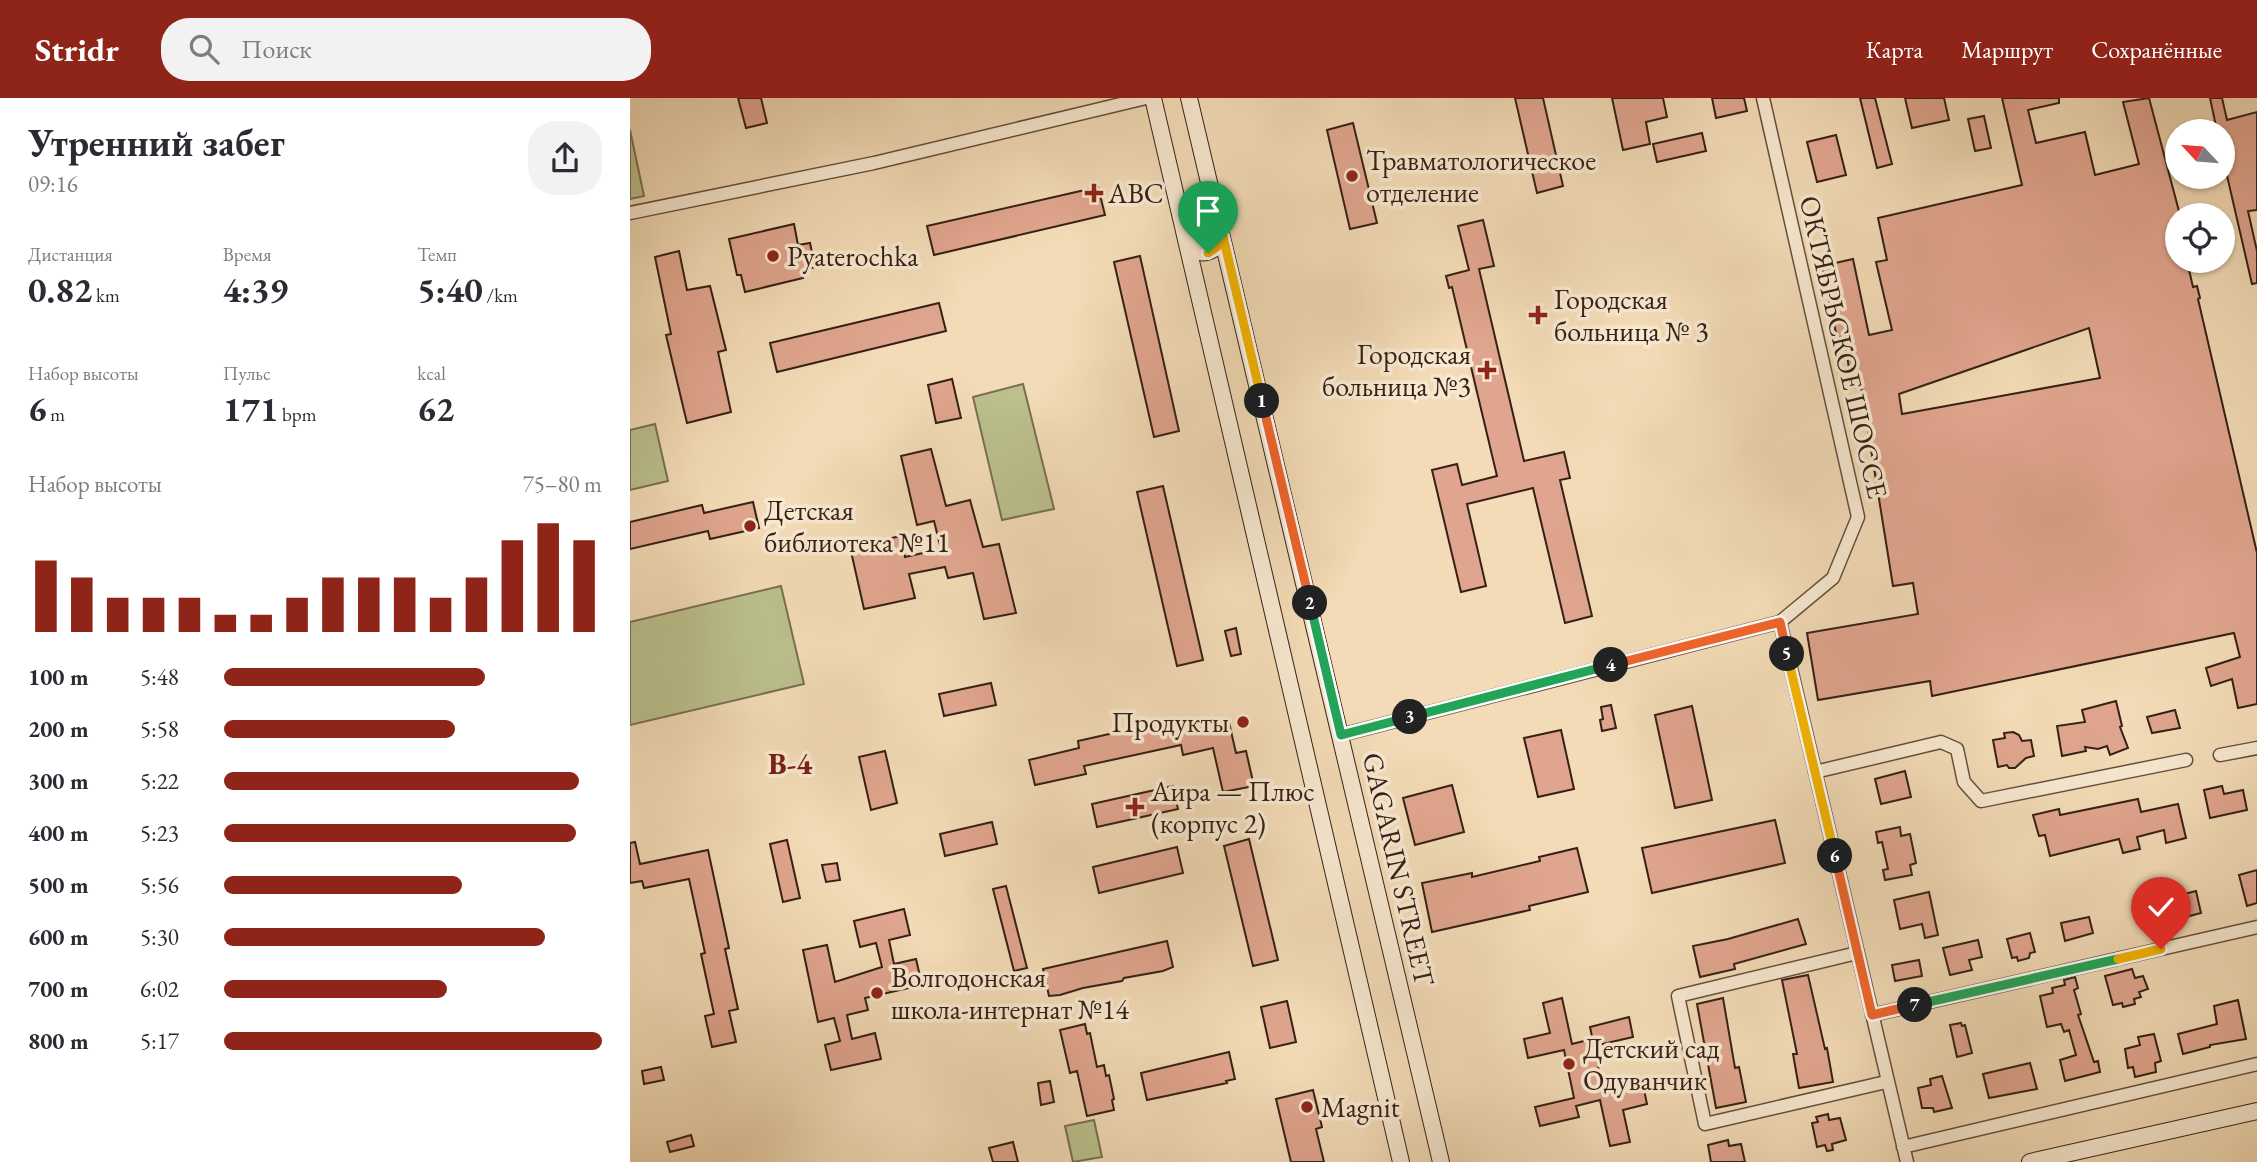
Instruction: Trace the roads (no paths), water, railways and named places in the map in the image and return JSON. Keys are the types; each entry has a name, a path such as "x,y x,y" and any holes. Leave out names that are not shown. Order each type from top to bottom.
{"street":[{"path":"630,214 841,171 1146,98"},
{"path":"1153,98 1401,1162"},
{"name":"GAGARIN STREET","path":"1189,98 1441,1162"},
{"name":"ОКТЯБРЬСКОЕ ШОССЕ","path":"1341,735 1780,622 1833,578 1858,517 1763,98"},
{"path":"1186,242 1198,252 1208,253 1217,247 1221,228"},
{"path":"1780,622 1886,1082 1907,1162"},
{"path":"1815,772 1941,742 1957,750 1964,782 1981,800 2186,760"},
{"path":"2220,755 2257,748"},
{"path":"1872,1015 2257,927"},
{"path":"1857,953 1678,996 1705,1124 1886,1082"},
{"path":"1903,1147 2257,1065"},
{"path":"2030,1162 2257,1111"}],"place":[{"name":"Травматологическое отделение","path":"1352,176"},
{"name":"ABC","path":"1094,193"},
{"name":"Pyaterochka","path":"773,256"},
{"name":"Городская больница № 3","path":"1538,315"},
{"name":"Городская больница №3","path":"1487,370"},
{"name":"Детская библиотека №11","path":"750,526"},
{"name":"Продукты","path":"1243,722"},
{"name":"Аира — Плюс (корпус 2)","path":"1135,807"},
{"name":"Волгодонская школа-интернат №14","path":"877,993"},
{"name":"Детский сад Одуванчик","path":"1569,1064"},
{"name":"Magnit","path":"1307,1107"}],"district":[{"name":"В-4","path":"790,763"}]}
